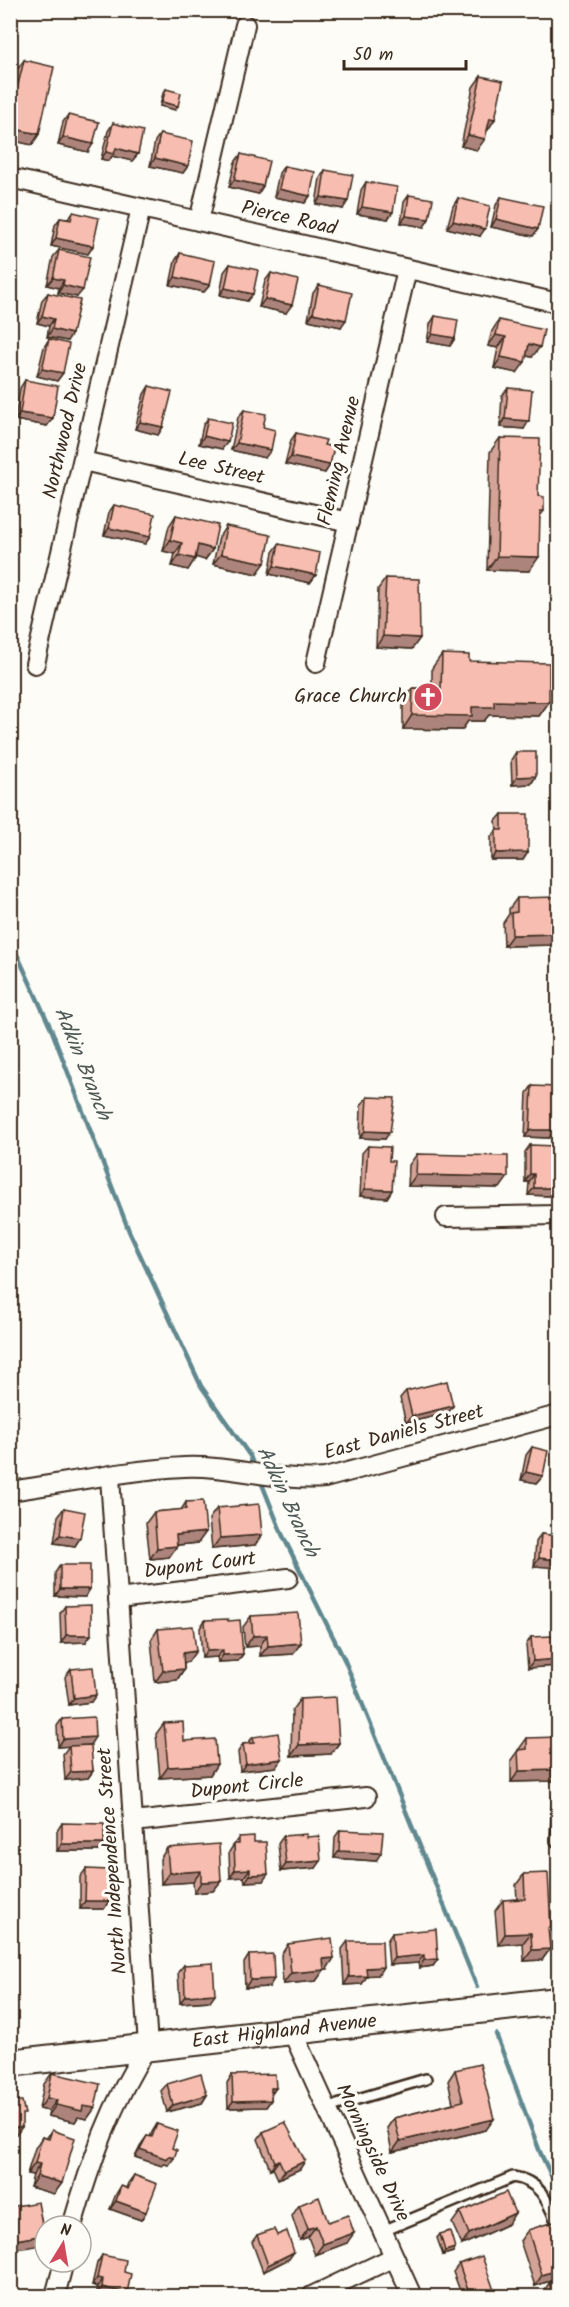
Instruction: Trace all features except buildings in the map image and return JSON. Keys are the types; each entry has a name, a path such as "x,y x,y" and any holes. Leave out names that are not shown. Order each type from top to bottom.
{"street":[{"path":"199,221 245,25"},
{"name":"Pierce Road","path":"10,178 558,303"},
{"name":"Northwood Drive","path":"35,664 141,208"},
{"name":"Fleming Avenue","path":"316,663 407,268"},
{"name":"Lee Street","path":"83,461 349,522"},
{"path":"446,1217 558,1215"},
{"name":"East Daniels Street","path":"10,1491 183,1467 249,1470 285,1478 325,1478 558,1415"},
{"name":"North Independence Street","path":"110,1477 148,2046"},
{"name":"Dupont Court","path":"118,1599 288,1578"},
{"name":"Dupont Circle","path":"133,1822 366,1797"},
{"name":"East Highland Avenue","path":"10,2063 291,2029 558,2001"},
{"name":"Morningside Drive","path":"291,2029 412,2296"},
{"path":"76,2214 111,2116 132,2071 148,2046"},
{"path":"312,2296 394,2257"},
{"path":"55,2296 61,2274"}],"lane":[{"path":"556,1841 558,1799"},
{"path":"327,2108 426,2079"},
{"path":"383,2231 513,2177 526,2179 538,2187 558,2226"}],"waterway":[{"name":"Adkin Branch","path":"10,939 52,1031 129,1231 201,1386 250,1456 255,1469"},
{"name":"Adkin Branch","path":"260,1479 282,1534 345,1661 477,1987"},
{"name":"Adkin Branch","path":"496,2034 540,2152 558,2190"}],"place":[{"name":"Grace Church","path":"428,697"}]}
